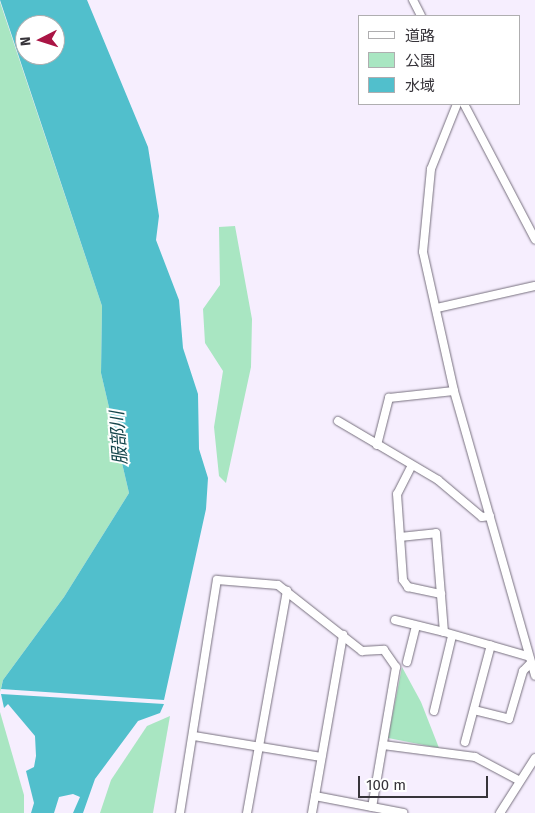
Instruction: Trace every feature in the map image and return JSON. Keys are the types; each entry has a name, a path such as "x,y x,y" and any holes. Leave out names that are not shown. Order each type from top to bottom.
{"street":[{"path":"413,0 420,15"},
{"path":"457,105 431,169 423,224 425,261 454,390 490,516 526,656 535,676"},
{"path":"465,105 535,239"},
{"path":"437,308 535,286"},
{"path":"377,445 389,398 454,390"},
{"path":"338,421 411,467 438,480 482,517 490,516"},
{"path":"411,467 397,494 403,580 408,587 441,594"},
{"path":"400,537 436,533 441,594 448,634 434,711"},
{"path":"180,813 194,736 217,580 278,585 362,650 384,650 396,667 372,807"},
{"path":"247,813 286,591"},
{"path":"394,620 526,656"},
{"path":"408,662 416,626"},
{"path":"312,813 343,635"},
{"path":"465,742 491,645"},
{"path":"474,710 509,719 523,671 530,664"},
{"path":"194,736 259,745 321,757"},
{"path":"383,745 475,757 518,780"},
{"path":"500,813 518,780 535,758"},
{"path":"315,796 403,813"}],"green space":[{"path":"0,2 15,47 15,65 21,65 102,306 101,373 129,493 64,597 3,680 0,692"},
{"path":"235,226 252,319 251,367 226,483 219,476 214,427 223,371 205,343 203,309 220,285 219,227"},
{"path":"402,667 421,702 439,748 388,738"},
{"path":"0,712 24,795 24,813 0,813"},
{"path":"170,716 153,813 100,813 111,780 147,726"}],"water":[{"name":"服部川","path":"0,0 87,0 148,147 159,216 156,240 179,300 183,348 198,394 199,449 208,478 206,509 164,700 1,689 3,680 64,597 129,493 101,373 102,306 22,65 65,65 65,15 15,15 15,45"},
{"path":"1,694 164,704 160,713 138,721 95,779 83,813 73,813 80,797 73,794 59,797 54,813 31,813 34,803 26,771 34,767 36,756 35,736 8,704 4,708"}]}
